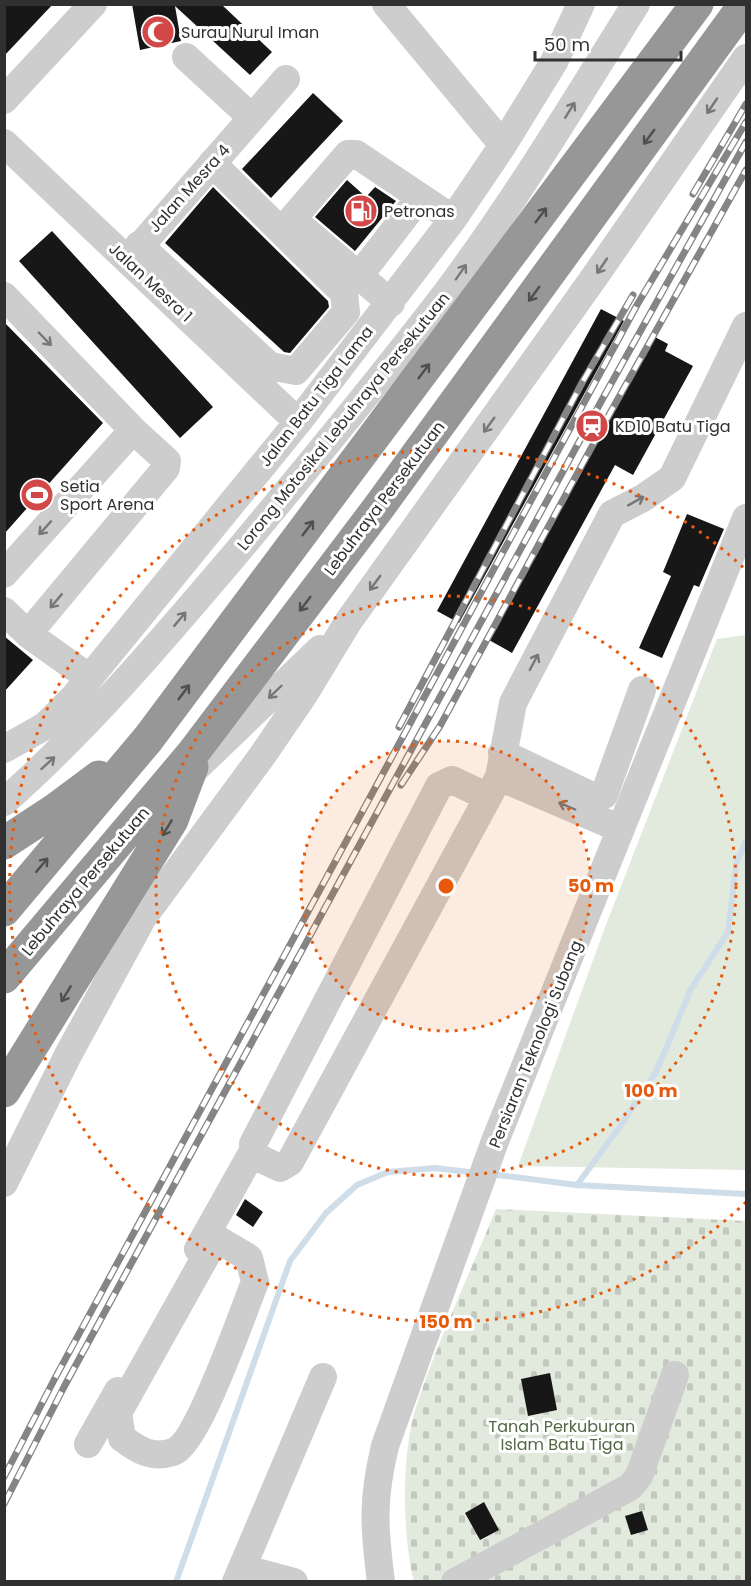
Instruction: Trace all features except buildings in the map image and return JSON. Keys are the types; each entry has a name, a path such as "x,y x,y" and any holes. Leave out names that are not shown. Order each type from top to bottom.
{"highway":[{"path":"4,910 148,739 697,4"},
{"name":"Lebuhraya Persekutuan","path":"4,977 192,763 745,4"},
{"path":"4,843 56,809 148,739"},
{"path":"4,1091 172,820 192,763"}],"street":[{"path":"4,100 93,4"},
{"path":"386,4 503,145"},
{"name":"Jalan Batu Tiga Lama","path":"4,749 45,726 73,698 88,676 298,422 391,303 453,219 503,145 554,62 581,4"},
{"name":"Lorong Motosikal Lebuhraya Persekutuan","path":"4,802 55,757 166,636 273,509 445,295 536,163 636,4"},
{"path":"186,57 251,117"},
{"path":"4,1183 68,1055 142,920 262,756 305,693 348,622 593,279 747,58"},
{"name":"Jalan Mesra 4","path":"133,252 286,79"},
{"name":"Jalan Mesra 1","path":"4,144 133,252 298,422"},
{"path":"391,303 292,219 348,154 356,154 453,219"},
{"path":"133,252 270,366 296,371 346,312 344,293 212,163"},
{"path":"359,276 420,197"},
{"path":"4,296 133,430 167,461 166,468 28,634"},
{"path":"642,690 604,795 594,797 496,776 452,780 439,786 253,1144 255,1156 280,1168 290,1162 496,776 513,703 612,514 643,498 672,478 747,326"},
{"path":"4,574 133,430"},
{"name":"Persiaran Teknologi Subang","path":"381,1581 374,1532 375,1489 385,1446 495,1141 747,518"},
{"path":"4,611 28,634 88,676"},
{"path":"192,763 348,622"},
{"path":"496,776 621,829"},
{"path":"211,1235 249,1258 255,1282 197,1425 175,1451 154,1456 136,1449 122,1438 118,1413 253,1151"},
{"path":"88,1444 211,1235"},
{"path":"455,1581 630,1487 639,1476 675,1375"},
{"path":"294,1581 239,1575 323,1377"}],"green space":[{"path":"746,635 746,1170 518,1166 604,930 717,639"},
{"name":"Tanah Perkuburan Islam Batu Tiga","path":"496,1209 746,1221 746,1581 414,1582 405,1517 406,1468 412,1423 435,1355"}],"waterway":[{"path":"577,1185 656,1072 691,989 728,932 736,864 746,841"},
{"path":"176,1582 290,1261 326,1213 357,1185 388,1172 435,1168 477,1173"},
{"path":"490,1174 577,1185 746,1194"}],"railway":[{"path":"693,194 746,104"},
{"path":"4,1477 54,1380 637,305 746,122"},
{"path":"4,1504 65,1385 603,398 746,142"},
{"path":"401,785 440,726 614,406 746,170"},
{"path":"399,727 583,381 633,295"}],"place":[{"name":"Surau Nurul Iman","path":"158,32"},
{"name":"Petronas","path":"361,211"},
{"name":"KD10 Batu Tiga","path":"592,426"},
{"name":"Setia Sport Arena","path":"37,495"}]}
